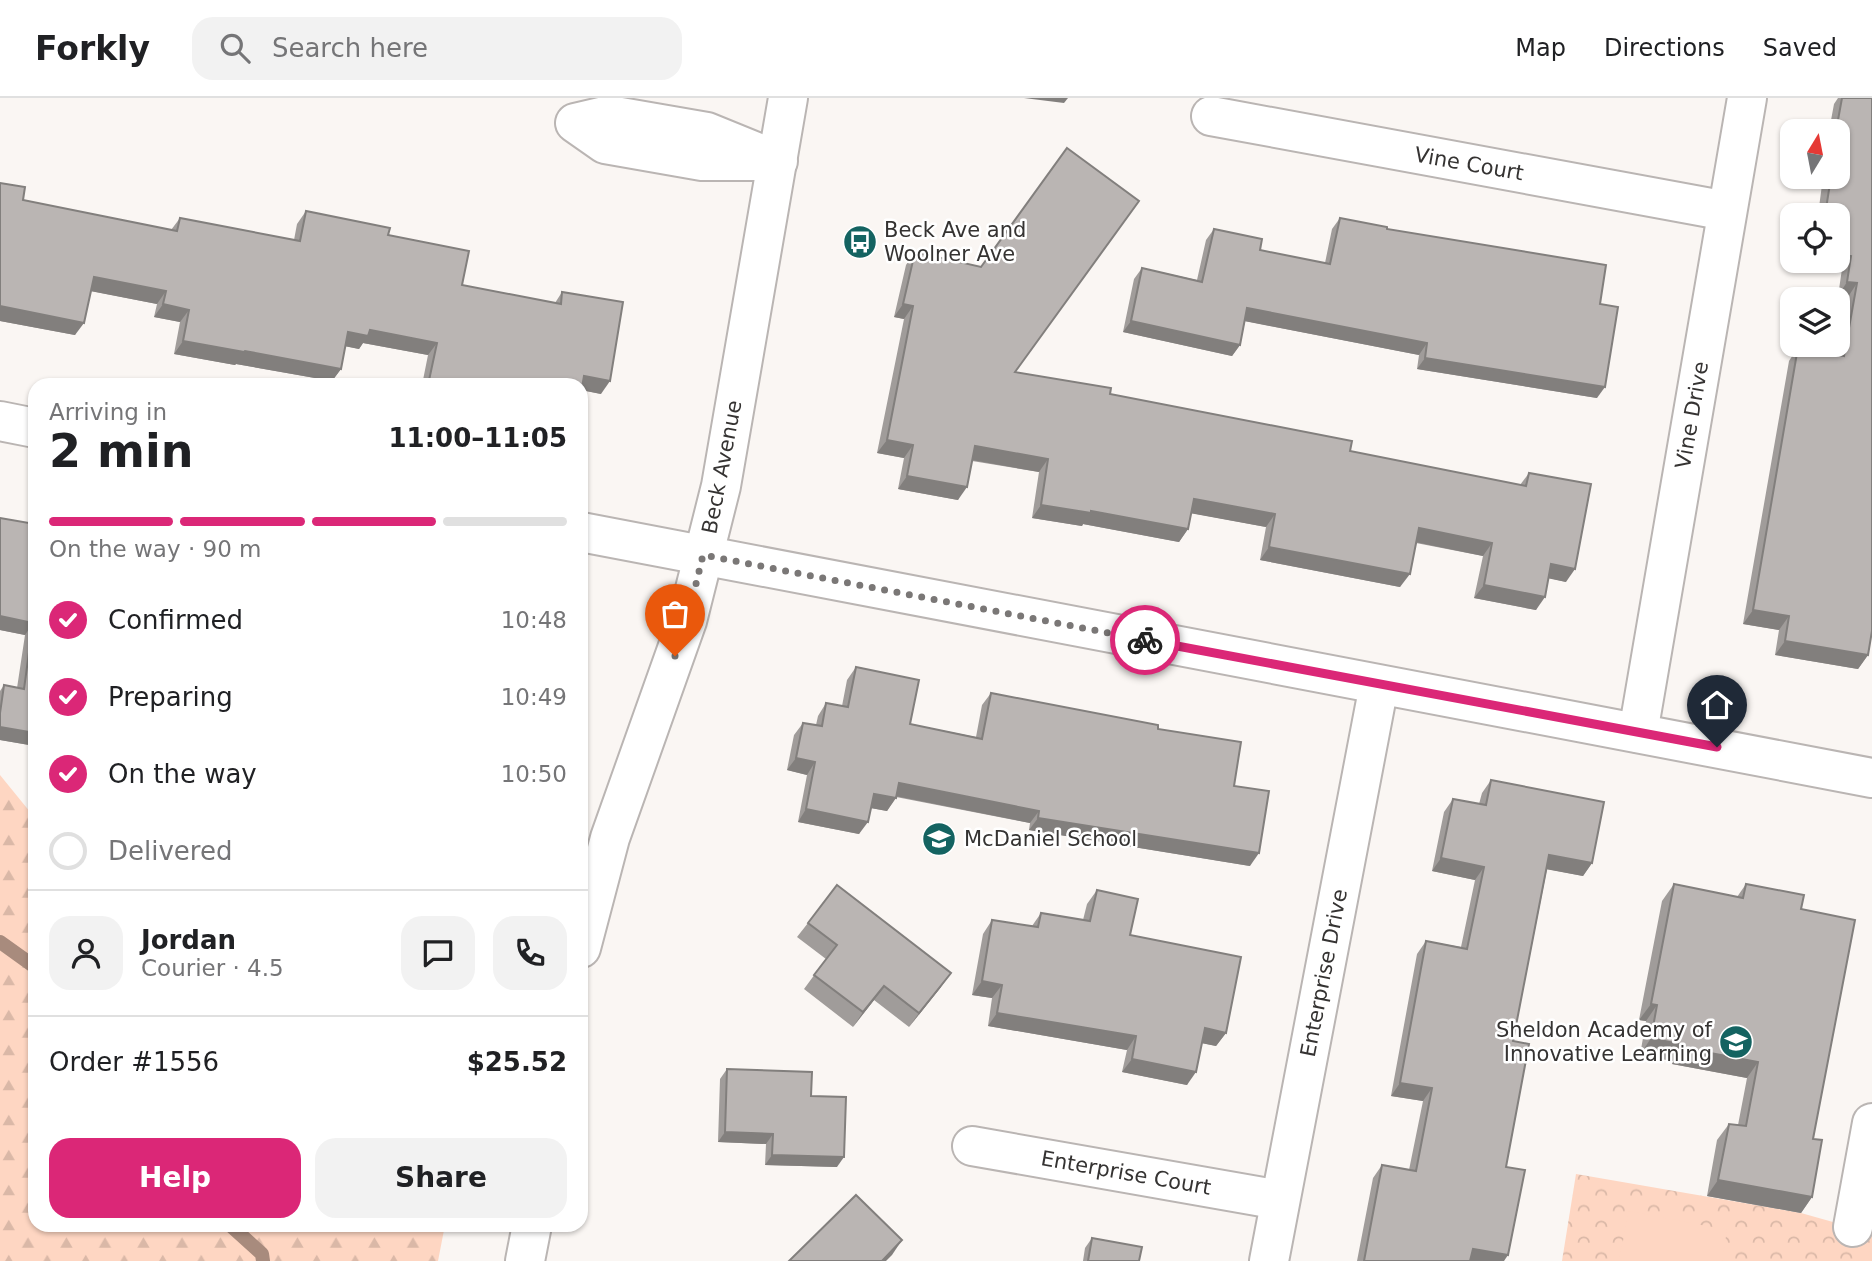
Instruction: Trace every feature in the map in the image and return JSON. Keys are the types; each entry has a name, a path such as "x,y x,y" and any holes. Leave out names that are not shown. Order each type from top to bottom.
{"street":[{"name":"Beck Avenue","path":"588,921 610,838 684,630 721,486 789,98"},
{"name":"Vine Drive","path":"1638,733 1747,98"},
{"name":"Vine Court","path":"1210,116 1727,211"},
{"path":"0,421 28,427"},
{"path":"588,533 1872,778"},
{"name":"Enterprise Drive","path":"1269,1261 1379,685"},
{"path":"1853,1227 1872,1123"},
{"name":"Enterprise Court","path":"972,1146 1280,1200"},
{"path":"526,1261 531,1232"}],"green space":[{"path":"0,775 28,809 28,1232 444,1232 438,1261 0,1261"},
{"path":"1576,1174 1801,1213 1872,1233 1872,1261 1562,1261"},
{"path":"1629,1211 1727,1230 1722,1261 1619,1261"}],"building":[{"path":"1842,98 1872,98 1872,631 1868,655 1785,641 1789,616 1753,610 1796,357 1850,357 1850,322 1857,283 1847,282 1851,256 1850,203 1827,203 1829,189 1850,189 1850,119 1838,119"},
{"path":"1067,148 1139,201 1015,372 1111,388 1110,394 1352,441 1350,451 1526,486 1529,473 1591,484 1575,569 1551,564 1545,597 1484,585 1492,543 1419,528 1410,574 1269,547 1275,514 1194,499 1188,529 1091,511 1041,505 1048,459 975,446 967,487 907,476 913,445 887,440 913,306 903,304 915,252 981,267"},
{"path":"0,183 25,187 23,200 177,231 180,218 300,241 306,211 390,228 388,235 469,251 462,285 561,304 562,292 623,302 610,381 584,376 430,378 437,343 370,330 368,336 348,332 341,369 183,341 189,310 163,304 166,291 94,277 84,323 0,306"},
{"path":"1340,218 1387,229 1606,265 1600,304 1618,307 1605,387 1425,358 1427,343 1247,308 1240,345 1131,321 1142,268 1202,282 1214,229 1262,239 1260,250 1330,264"},
{"path":"0,518 28,523 28,622 0,616"},
{"path":"28,660 28,732 0,727 4,685 24,689"},
{"path":"856,667 919,680 910,724 982,739 991,693 1158,725 1158,729 1241,742 1234,786 1269,791 1259,853 1038,818 1039,811 899,783 896,798 874,794 868,822 806,809 815,762 796,758 803,723 822,726 826,703 848,707"},
{"path":"1491,780 1604,802 1592,863 1549,855 1513,1041 1529,1044 1506,1167 1525,1170 1508,1255 1473,1249 1470,1261 1364,1261 1382,1165 1416,1171 1432,1088 1400,1083 1426,941 1467,949 1484,867 1441,858 1453,799 1486,805"},
{"path":"1674,884 1743,898 1746,884 1804,895 1801,909 1855,920 1813,1139 1822,1140 1812,1197 1718,1180 1729,1124 1746,1126 1758,1062 1684,1048 1684,1045 1651,1038 1657,1005 1651,1004"},
{"path":"837,885 951,973 919,1013 884,986 863,1012 814,975 837,945 808,923"},
{"path":"1097,890 1138,899 1130,935 1241,957 1226,1033 1205,1028 1196,1072 1132,1059 1136,1036 997,1013 1002,985 982,981 992,920 1038,927 1041,913 1090,921"},
{"path":"727,1069 812,1072 811,1096 846,1097 844,1157 772,1155 773,1134 725,1132"},
{"path":"856,1195 902,1240 882,1261 789,1261"},
{"path":"1092,1238 1142,1247 1139,1261 1088,1261"}],"waterway":[{"path":"0,942 28,962"},
{"path":"238,1232 262,1254 263,1261"}],"way so far":[{"path":"675,656 687,621 703,555 1145,640"}],"place":[{"name":"Beck Ave and Woolner Ave","path":"860,242"},
{"name":"McDaniel School","path":"939,839"},
{"name":"Sheldon Academy of Innovative Learning","path":"1736,1042"}],"route":[{"path":"1145,640 1717,747"}]}
